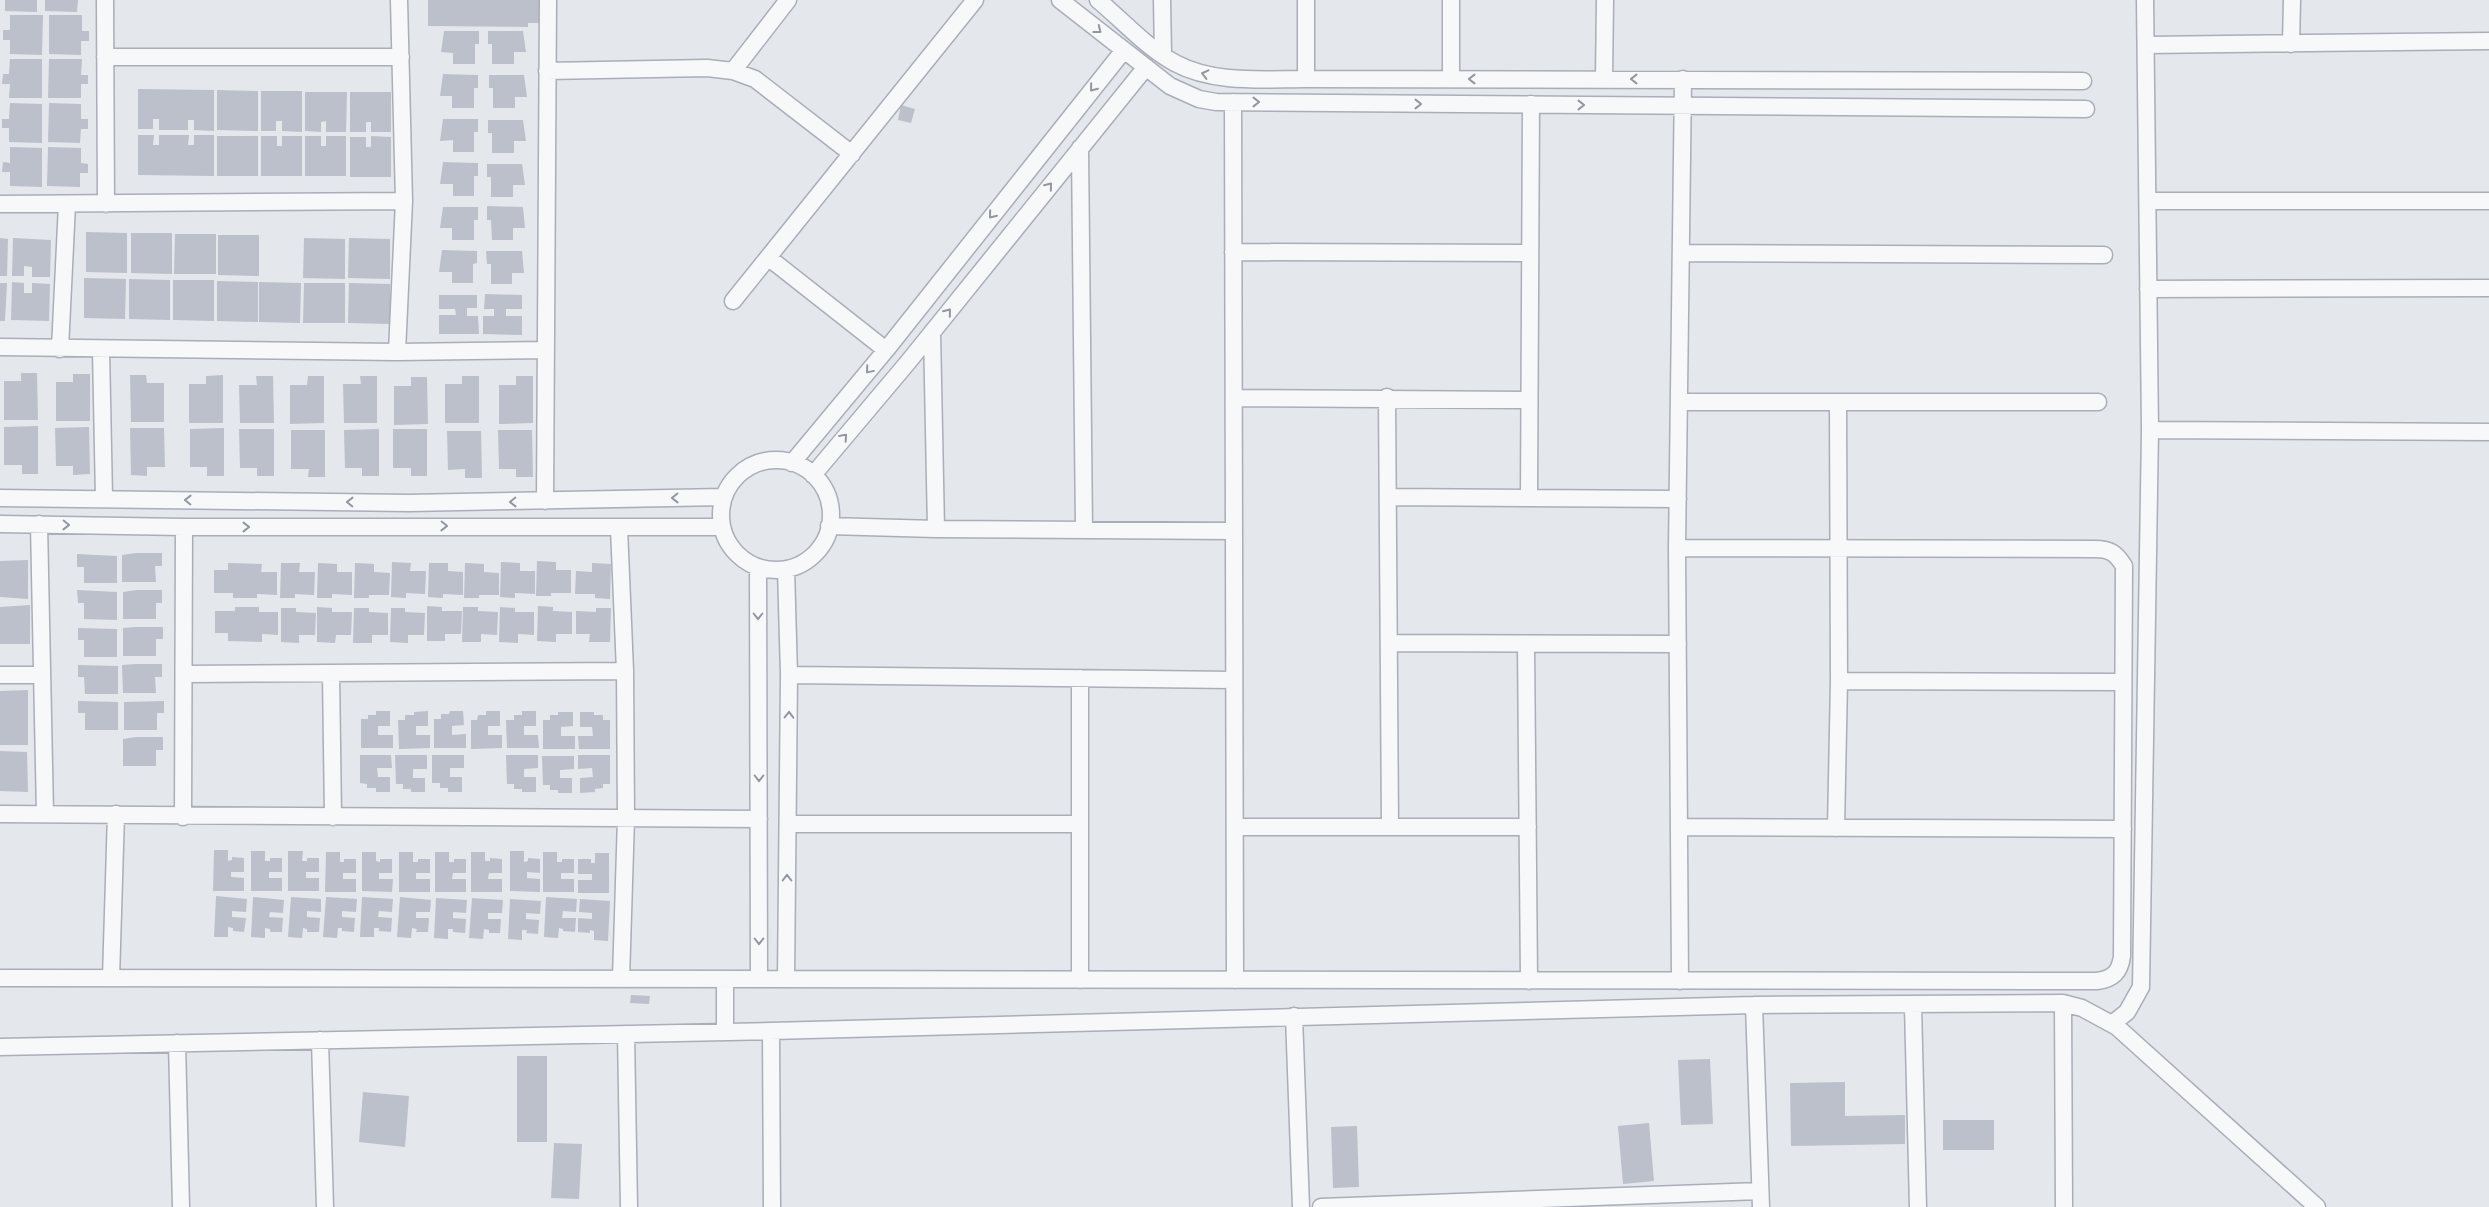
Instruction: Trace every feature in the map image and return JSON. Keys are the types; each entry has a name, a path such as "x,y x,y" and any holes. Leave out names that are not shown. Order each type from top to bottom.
{"street":[{"path":"105,0 106,204"},
{"path":"397,352 404,201 400,0"},
{"path":"545,501 548,0"},
{"path":"733,71 788,0"},
{"path":"733,301 974,0"},
{"path":"1060,0 1146,67 1184,93 1208,100 1233,102 2086,109"},
{"path":"1098,0 1163,55 1187,69 1217,77 1306,79 2083,81"},
{"path":"1162,0 1163,55"},
{"path":"1306,0 1306,79"},
{"path":"1451,78 1452,0"},
{"path":"1604,79 1605,0"},
{"path":"2112,1024 2127,1012 2141,987 2150,430 2145,0"},
{"path":"2291,44 2292,0"},
{"path":"2146,45 2489,41"},
{"path":"792,463 886,350 1124,50"},
{"path":"105,57 401,58"},
{"path":"813,475 932,332 1146,67"},
{"path":"548,71 707,68 733,71 766,85 852,154"},
{"path":"1680,981 1677,548 1683,79"},
{"path":"1233,102 1236,980"},
{"path":"1529,496 1531,104"},
{"path":"1080,148 1084,530"},
{"path":"0,204 404,201"},
{"path":"2148,201 2489,202"},
{"path":"60,349 67,204"},
{"path":"1233,252 1530,253"},
{"path":"1681,253 2104,255"},
{"path":"769,258 886,350"},
{"path":"2148,289 2489,288"},
{"path":"932,332 936,529"},
{"path":"0,348 397,352 545,350"},
{"path":"101,350 104,498"},
{"path":"1234,398 1387,397 1530,400"},
{"path":"1387,397 1390,827"},
{"path":"1679,402 2098,402"},
{"path":"1836,828 1839,681 1838,402"},
{"path":"2150,430 2489,432"},
{"path":"768,461 792,463 813,475 820,483 829,504 830,526 819,549 810,559 786,569 758,567 748,562 731,548 722,527 721,517 724,497 736,477 756,464 768,461"},
{"path":"1389,497 1529,496 1678,499"},
{"path":"0,498 408,503 724,497"},
{"path":"408,503 409,526"},
{"path":"0,524 184,527 722,527"},
{"path":"39,524 45,814"},
{"path":"830,526 936,529 1234,531"},
{"path":"183,817 185,674 184,527"},
{"path":"619,528 625,671 626,818 621,979"},
{"path":"0,978 1680,981 2106,980 2116,975 2121,966 2122,956 2123,829 2124,566 2118,556 2107,549 1677,548"},
{"path":"758,567 759,979"},
{"path":"786,569 789,675 786,979"},
{"path":"1389,643 1678,644"},
{"path":"1526,644 1529,981"},
{"path":"185,674 625,671"},
{"path":"331,673 333,817"},
{"path":"0,675 42,675"},
{"path":"789,675 1234,680"},
{"path":"1080,678 1080,980"},
{"path":"1839,681 2123,682"},
{"path":"0,814 116,814 183,817 759,819"},
{"path":"111,978 116,814"},
{"path":"788,824 1080,824"},
{"path":"1235,828 1528,827"},
{"path":"1679,827 2123,829"},
{"path":"725,980 725,1032"},
{"path":"2063,1003 2064,1207"},
{"path":"0,1047 771,1031 1754,1005 1913,1006 2063,1003 2082,1008 2112,1024 2317,1207"},
{"path":"1321,1207 1761,1199 1754,1005"},
{"path":"1913,1006 1918,1207"},
{"path":"1294,1016 1301,1207"},
{"path":"771,1031 772,1207"},
{"path":"626,1034 629,1207"},
{"path":"320,1040 325,1207"},
{"path":"177,1043 181,1207"}],"building":[{"path":"5,0 37,0 37,12 5,11"},
{"path":"45,0 78,0 77,12 45,11"},
{"path":"428,0 540,0 539,23 528,23 528,27 428,26"},
{"path":"10,15 43,15 42,55 10,54 10,40 3,40 3,30 10,30"},
{"path":"49,15 82,15 82,31 89,31 89,41 81,41 81,55 49,54"},
{"path":"444,31 479,31 479,44 475,44 475,64 453,64 453,53 441,52"},
{"path":"488,31 523,31 526,52 514,52 514,64 492,64 492,44 488,44"},
{"path":"10,59 42,59 42,98 9,98 10,84 2,84 3,74 9,74"},
{"path":"49,59 82,59 81,75 88,75 88,84 81,84 81,98 48,98"},
{"path":"443,74 478,75 478,88 474,88 474,108 452,108 452,96 440,96"},
{"path":"489,75 524,75 527,97 515,97 515,108 493,108 493,88 489,88"},
{"path":"138,89 214,90 214,131 194,130 194,120 188,120 188,130 159,130 159,119 153,119 153,129 138,129"},
{"path":"217,90 258,91 258,131 217,130"},
{"path":"261,91 302,91 302,132 282,131 282,121 276,121 276,131 261,131"},
{"path":"305,92 347,92 346,132 326,132 326,121 321,122 321,132 305,131"},
{"path":"350,92 391,92 391,132 371,132 371,122 366,122 366,132 350,132"},
{"path":"10,103 42,104 42,143 9,142 9,128 2,128 2,119 9,119"},
{"path":"49,103 81,104 81,119 88,119 88,129 81,129 80,143 48,142"},
{"path":"901,105 915,109 911,123 898,120"},
{"path":"443,119 478,119 478,132 474,132 474,152 453,152 453,140 440,141"},
{"path":"488,120 523,120 526,141 514,141 514,153 492,153 492,133 488,133"},
{"path":"138,135 154,135 153,145 159,145 159,135 189,135 188,145 194,145 194,135 214,135 214,176 138,175"},
{"path":"217,136 258,136 258,176 217,176"},
{"path":"261,136 277,136 277,146 282,146 282,136 302,136 302,176 261,176"},
{"path":"305,136 321,136 321,146 326,146 326,136 346,136 346,176 305,176"},
{"path":"371,136 391,137 391,177 350,177 350,137 366,137 366,147 371,147"},
{"path":"10,147 42,148 42,187 10,186 10,172 2,172 3,162 10,163"},
{"path":"48,147 81,148 81,163 88,164 88,173 80,173 80,187 47,186"},
{"path":"443,162 478,163 478,176 474,176 474,196 453,196 453,184 440,184"},
{"path":"487,164 522,164 525,185 513,185 513,197 491,197 491,177 487,177"},
{"path":"487,206 523,207 525,228 513,228 513,240 492,240 491,220 487,220"},
{"path":"443,207 478,207 478,220 474,220 474,240 452,240 452,228 440,228"},
{"path":"86,232 127,233 127,273 86,272"},
{"path":"131,233 172,233 172,274 131,273"},
{"path":"175,234 216,234 216,274 174,274"},
{"path":"218,235 259,235 259,276 218,275"},
{"path":"0,238 8,239 7,276 0,276"},
{"path":"13,238 51,240 50,277 32,277 32,267 24,266 24,276 12,276"},
{"path":"304,238 345,239 345,279 303,278"},
{"path":"349,238 390,239 390,279 348,278"},
{"path":"442,250 477,251 477,263 473,264 473,283 452,283 452,272 439,272"},
{"path":"486,251 522,251 524,273 512,273 512,284 491,284 491,264 487,264"},
{"path":"84,278 126,279 125,319 84,318"},
{"path":"129,279 170,280 170,320 129,319"},
{"path":"173,280 214,280 214,321 173,320"},
{"path":"217,281 258,282 258,322 217,321"},
{"path":"12,282 24,283 24,293 32,293 32,283 50,284 49,321 11,320"},
{"path":"259,282 301,283 300,323 259,322"},
{"path":"0,283 7,283 5,321 0,321"},
{"path":"304,283 345,283 345,323 303,323"},
{"path":"349,283 390,284 390,324 348,323"},
{"path":"485,294 522,295 522,309 506,309 506,316 522,316 522,335 483,334 483,316 494,316 494,309 484,309"},
{"path":"439,295 477,295 477,308 467,308 467,316 478,316 479,334 439,334 439,315 456,315 455,309 439,309"},
{"path":"21,373 37,373 38,420 4,420 4,381 21,381"},
{"path":"73,374 90,374 90,421 56,421 56,382 73,382"},
{"path":"130,375 146,375 147,383 164,383 164,422 131,422"},
{"path":"223,375 223,423 189,423 189,384 206,384 206,376"},
{"path":"256,376 273,376 274,423 240,423 239,385 257,385"},
{"path":"308,376 324,376 324,423 290,424 290,385 307,385"},
{"path":"360,376 377,376 377,423 344,423 343,384 361,384"},
{"path":"462,376 479,376 479,423 445,423 445,384 462,384"},
{"path":"516,376 533,376 533,423 499,424 499,385 516,385"},
{"path":"411,377 427,377 428,424 394,425 394,386 411,386"},
{"path":"38,426 38,474 22,474 22,465 4,465 4,427"},
{"path":"89,427 90,474 73,475 73,466 56,466 55,428"},
{"path":"130,428 164,428 165,467 147,467 147,476 131,475"},
{"path":"224,428 224,476 207,476 207,467 190,467 190,429"},
{"path":"239,429 274,429 274,476 257,476 257,468 240,468"},
{"path":"379,429 379,476 362,476 362,468 345,468 344,430"},
{"path":"393,429 427,429 427,476 411,476 411,468 393,468"},
{"path":"291,430 325,430 325,477 308,477 309,469 291,469"},
{"path":"498,430 532,430 533,477 516,477 516,469 499,469"},
{"path":"447,431 481,431 482,478 465,478 465,469 448,470"},
{"path":"162,553 162,566 155,566 156,582 122,582 122,555"},
{"path":"77,554 117,556 117,583 84,583 84,567 77,567"},
{"path":"28,560 28,599 0,597 0,561"},
{"path":"537,561 556,562 556,570 571,570 571,593 551,593 551,596 536,596"},
{"path":"392,562 411,563 410,571 426,571 425,594 406,593 406,598 391,597"},
{"path":"501,562 520,563 520,571 535,571 535,594 515,593 515,598 500,597"},
{"path":"228,563 262,564 261,572 277,572 277,595 257,594 257,598 233,598 233,593 214,593 214,570 228,570"},
{"path":"281,563 300,563 299,572 315,572 314,595 295,594 295,598 280,598"},
{"path":"318,563 337,564 337,572 352,572 352,595 332,594 332,598 317,598"},
{"path":"355,563 374,564 374,572 390,573 389,595 369,595 369,598 354,598"},
{"path":"429,563 448,563 448,571 463,572 463,595 443,594 443,598 428,597"},
{"path":"465,563 484,564 484,572 499,573 499,595 479,595 479,598 464,598"},
{"path":"592,563 611,564 610,599 595,598 595,594 575,594 576,571 592,572"},
{"path":"77,590 117,592 117,620 84,619 84,603 78,603"},
{"path":"162,590 162,603 156,603 156,619 123,619 123,592"},
{"path":"30,605 30,644 0,644 0,607"},
{"path":"427,606 442,607 442,611 462,611 461,634 445,634 445,641 427,641"},
{"path":"538,606 553,607 553,611 572,612 572,634 556,634 556,642 537,641"},
{"path":"235,607 259,607 259,612 278,612 278,635 262,634 262,642 228,641 228,633 215,633 215,611 235,611"},
{"path":"317,607 332,608 332,612 352,612 351,635 336,635 335,643 317,642"},
{"path":"463,607 478,607 478,611 498,612 497,635 481,634 481,642 462,642"},
{"path":"500,607 515,608 515,612 534,612 534,635 518,634 518,643 499,642"},
{"path":"281,608 296,608 296,612 316,613 315,635 299,635 299,643 281,642"},
{"path":"354,608 369,608 369,612 388,613 388,635 372,635 372,643 353,643"},
{"path":"391,608 405,608 405,612 425,613 424,635 408,635 408,643 390,642"},
{"path":"596,608 611,608 610,642 589,642 590,634 576,634 576,611 596,612"},
{"path":"163,627 163,639 156,639 156,656 123,656 123,628"},
{"path":"78,628 117,629 117,657 84,657 84,640 78,640"},
{"path":"162,664 162,677 155,677 156,693 123,693 122,665"},
{"path":"78,665 118,666 118,694 85,694 84,677 78,677"},
{"path":"28,690 28,745 0,745 0,691"},
{"path":"78,701 118,702 118,730 85,730 85,713 78,713"},
{"path":"164,701 164,713 157,713 157,730 124,730 124,702"},
{"path":"376,711 390,711 390,726 378,726 378,735 393,735 393,748 361,748 361,719 368,719 368,715 376,715"},
{"path":"428,711 428,726 416,726 416,735 430,735 430,748 399,749 398,720 405,720 405,715 414,715 414,712"},
{"path":"450,711 463,711 464,725 452,726 452,735 466,734 466,748 434,748 434,719 441,719 441,714 449,714"},
{"path":"486,711 500,711 500,726 488,726 488,735 502,735 502,748 471,749 471,720 477,720 478,715 486,715"},
{"path":"522,711 536,711 536,726 524,726 524,735 538,735 539,748 507,748 506,720 514,720 514,715 522,715"},
{"path":"558,712 573,712 573,726 561,727 561,736 575,736 575,749 543,749 543,720 550,720 550,715 558,715"},
{"path":"580,712 594,712 594,715 603,715 603,720 610,720 610,749 579,749 578,736 593,736 592,727 580,727"},
{"path":"163,737 163,750 156,750 156,766 123,766 123,739"},
{"path":"0,751 27,752 28,792 0,791"},
{"path":"360,755 391,755 392,768 377,768 378,777 390,777 390,792 376,792 376,788 367,788 367,784 360,783"},
{"path":"395,755 427,755 427,769 413,769 413,778 425,778 425,792 411,792 411,789 403,789 403,784 396,784"},
{"path":"432,755 464,755 464,768 450,768 450,777 462,777 462,792 448,792 448,788 440,788 440,783 432,783"},
{"path":"506,755 538,755 538,768 524,769 524,777 536,777 536,792 522,792 522,789 514,789 514,784 507,784"},
{"path":"578,755 610,755 610,784 603,784 603,788 595,789 595,792 580,793 580,778 593,777 592,768 578,769"},
{"path":"542,756 574,756 574,769 560,770 560,778 572,778 572,793 558,793 558,790 550,790 550,785 543,785"},
{"path":"214,850 228,850 228,861 232,860 232,857 244,858 244,872 231,872 231,877 244,878 244,891 213,891"},
{"path":"251,851 265,851 265,861 270,861 270,858 282,858 282,872 269,872 269,878 282,878 282,891 251,891"},
{"path":"288,851 303,851 302,861 307,861 307,858 319,858 319,872 306,872 306,878 319,878 319,891 288,891"},
{"path":"510,851 524,851 524,862 528,861 528,858 540,859 540,873 527,872 527,878 540,879 540,892 510,891"},
{"path":"326,852 340,852 340,862 344,862 344,859 356,859 356,873 343,873 343,879 356,879 356,892 325,892"},
{"path":"362,852 376,852 376,861 380,862 380,859 392,859 392,873 379,873 379,879 393,879 392,892 362,891"},
{"path":"399,852 413,852 413,862 418,862 418,859 430,859 430,873 416,873 416,879 430,879 430,892 399,892"},
{"path":"435,852 449,852 449,862 454,862 454,859 466,859 466,873 453,873 452,879 466,879 466,892 435,892"},
{"path":"471,852 485,852 485,861 490,861 490,858 502,859 502,873 489,873 488,879 502,879 502,892 471,892"},
{"path":"543,852 557,852 557,862 562,862 562,859 574,859 574,873 561,873 561,879 574,879 574,892 543,892"},
{"path":"595,853 609,853 609,893 578,893 578,880 592,880 592,874 578,874 578,859 591,859 591,863 595,863"},
{"path":"216,896 247,899 246,912 232,911 232,917 246,918 244,932 233,931 233,928 228,927 228,937 214,937"},
{"path":"253,897 284,900 283,913 270,912 269,917 283,918 282,932 270,932 270,929 265,928 265,938 251,937"},
{"path":"291,897 321,899 321,912 307,911 307,917 320,918 319,932 307,932 307,929 303,928 302,938 288,937"},
{"path":"326,897 357,899 356,912 342,911 342,917 355,918 354,932 342,931 342,928 338,928 337,938 323,937"},
{"path":"362,897 393,899 392,912 379,911 378,917 392,918 391,932 379,931 379,928 374,928 374,937 360,937"},
{"path":"400,897 431,900 430,912 416,912 416,918 429,918 428,932 416,932 417,929 412,928 411,938 397,937"},
{"path":"546,897 577,899 576,912 563,911 562,918 576,918 575,932 563,931 563,929 559,928 558,938 544,937"},
{"path":"436,898 467,900 466,913 453,912 453,918 466,919 465,933 453,932 453,929 448,929 448,939 434,938"},
{"path":"472,898 503,900 502,913 488,913 488,919 501,919 500,933 489,933 489,930 484,929 483,939 469,938"},
{"path":"510,899 541,901 540,914 526,913 526,919 539,920 538,934 526,933 527,930 522,930 522,940 508,939"},
{"path":"580,899 610,901 608,941 594,940 594,931 590,930 590,933 578,932 578,918 592,919 592,913 579,912"},
{"path":"631,995 650,996 649,1004 630,1003"},
{"path":"517,1056 547,1056 547,1142 517,1142"},
{"path":"1710,1059 1713,1124 1681,1125 1678,1060"},
{"path":"1845,1082 1845,1116 1905,1115 1905,1144 1791,1146 1790,1083"},
{"path":"363,1092 409,1096 405,1147 359,1142"},
{"path":"1943,1120 1994,1120 1994,1150 1943,1150"},
{"path":"1649,1123 1654,1181 1623,1184 1618,1126"},
{"path":"1357,1126 1359,1187 1333,1188 1331,1127"},
{"path":"554,1143 582,1144 579,1199 551,1198"}]}
